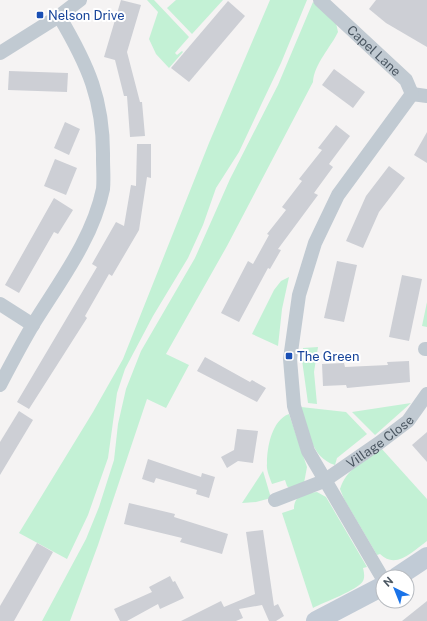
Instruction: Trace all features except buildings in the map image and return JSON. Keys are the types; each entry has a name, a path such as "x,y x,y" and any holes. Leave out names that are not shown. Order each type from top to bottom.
{"street":[{"path":"0,53 59,16 80,0"},
{"name":"Capel Lane","path":"320,0 406,80 412,94"},
{"path":"0,385 33,325 65,274 92,223 103,188 102,127 94,84 80,51 59,16"},
{"path":"377,569 347,516 324,481 308,451 294,406 290,359 299,295 315,243 338,196 412,94 427,96"},
{"path":"0,304 33,325"},
{"name":"Village Close","path":"275,500 324,481 379,443 408,421 427,394"},
{"path":"408,569 427,556"},
{"path":"316,621 375,590"}],"green space":[{"path":"147,0 154,0 189,37 175,53 177,55 182,51 183,52 169,68 156,54 149,39 158,12"},
{"path":"176,0 223,0 192,34 167,8"},
{"path":"270,0 307,0 281,63 239,152 216,188 203,225 188,258 153,316 125,369 117,393 108,458 88,515 67,559 19,533 93,412 123,359 209,143"},
{"path":"313,2 336,23 338,32 316,69 313,82 227,246 166,354 189,365 166,408 147,399 98,545 70,621 42,621 86,539 99,507 114,460 118,424 126,389 141,351 195,258 230,179 278,85"},
{"path":"289,277 282,309 278,346 252,334 274,290 281,281"},
{"path":"427,302 427,327 422,326"},
{"path":"318,347 314,372 317,404 308,403 302,360 303,348"},
{"path":"411,403 375,435 352,412"},
{"path":"301,407 346,412 367,434 337,458 335,465 320,456 315,449 308,433"},
{"path":"289,414 307,467 304,483 290,489 285,480 272,484 267,466 269,442 278,422"},
{"path":"381,448 427,499 427,541 410,554 398,560 386,558 380,554 377,555 344,499 340,489 351,470"},
{"path":"263,471 271,498 256,502 242,503"},
{"path":"317,492 326,497 367,567 363,568 363,581 355,588 313,608 282,513 294,509 294,504 301,496 308,493"}],"place":[{"name":"Nelson Drive","path":"40,15"},
{"name":"The Green","path":"289,356"}]}
